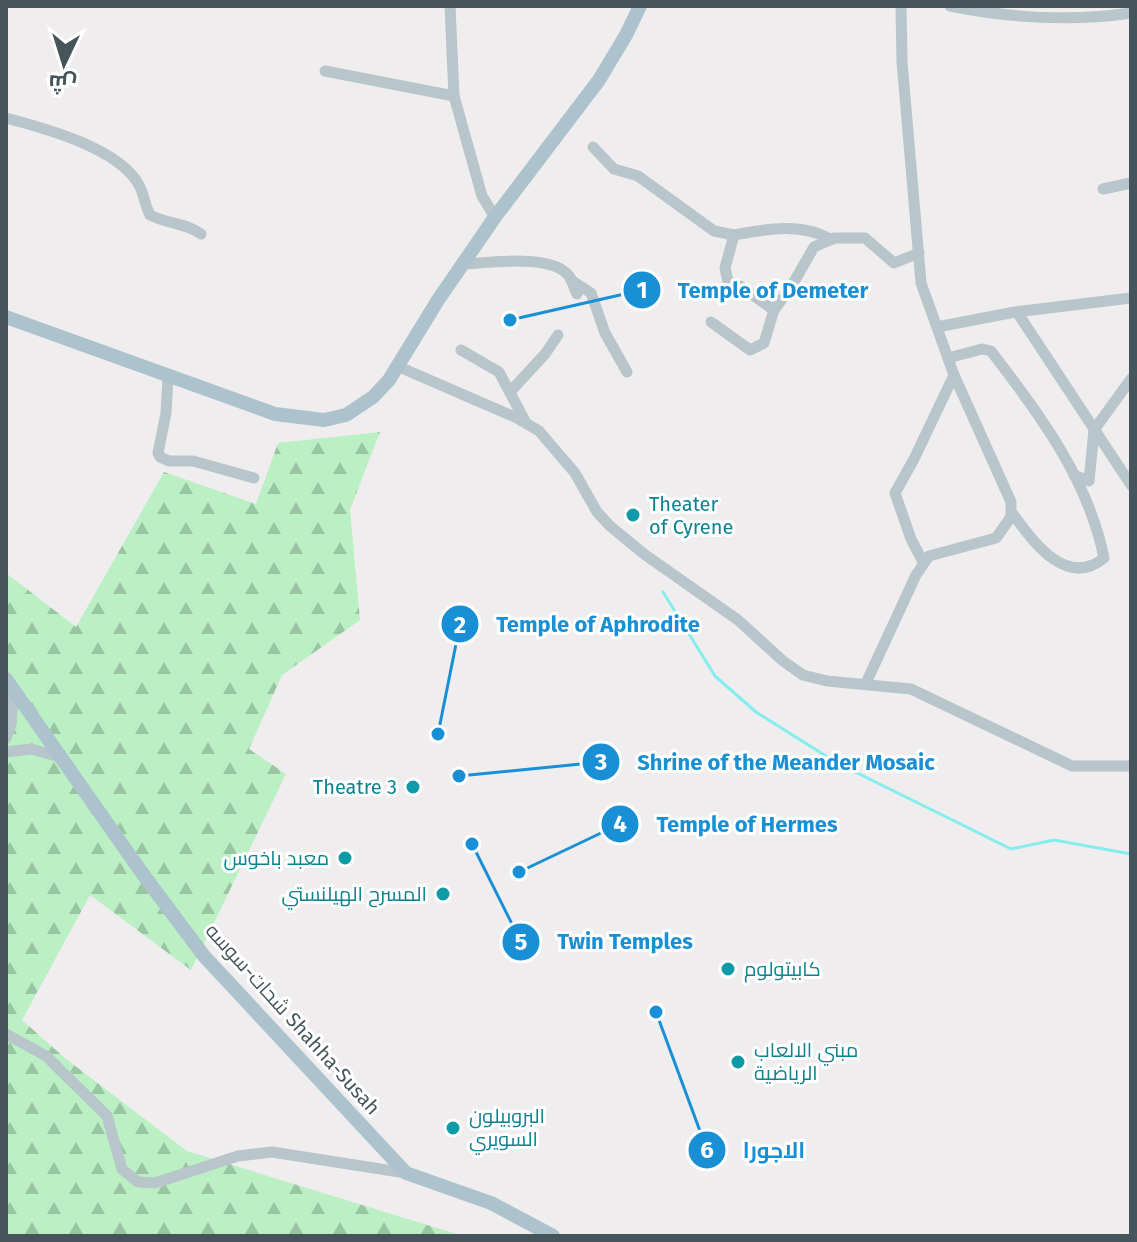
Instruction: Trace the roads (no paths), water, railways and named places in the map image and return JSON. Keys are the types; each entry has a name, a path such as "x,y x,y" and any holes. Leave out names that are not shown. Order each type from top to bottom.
{"main road":[{"path":"6,317 275,414 324,420 346,415 381,389 495,217 599,80 640,6"},
{"name":"شحات-سوسه Shahha-Susah","path":"10,684 204,956 406,1173 491,1203 553,1236"}],"street":[{"path":"450,6 454,96 482,196 495,217"},
{"path":"901,6 902,62 921,283 954,375 1011,502 1012,513 1040,549 1064,566 1086,568 1102,560 1098,528 1050,430 989,349 948,358"},
{"path":"950,6 1032,18 1090,19 1131,13"},
{"path":"325,71 454,96"},
{"path":"6,118 51,129 108,155 139,184 150,215 190,226 201,234"},
{"path":"593,147 614,169 638,176 714,231 734,235 772,229 816,230 831,240"},
{"path":"1103,189 1131,183"},
{"path":"734,235 725,268 728,282 740,286 774,310"},
{"path":"711,322 750,350 764,343 774,310 814,247 831,240 865,238 894,263 919,253"},
{"path":"463,264 511,261 550,264 568,275 577,294"},
{"path":"571,280 591,293 605,333 627,372"},
{"path":"937,327 1017,312 1131,298"},
{"path":"1017,312 1131,485"},
{"path":"510,392 558,335"},
{"path":"461,350 499,372 525,422"},
{"path":"397,366 539,431 575,473 597,512 610,526 644,554 738,620 783,661 815,679 911,689 1072,766 1131,766"},
{"path":"923,562 911,539 895,493 954,375"},
{"path":"168,377 160,457 169,461 193,461 254,478"},
{"path":"1074,475 1089,481 1094,430 1131,379"},
{"path":"866,683 923,562 935,553 996,538 1012,513"},
{"path":"6,738 11,724 10,684"},
{"path":"6,752 31,749 62,758"},
{"path":"6,1034 46,1056 107,1116 122,1169 138,1182 155,1183 238,1156 272,1152 406,1173"}],"waterway":[{"path":"663,592 715,676 756,712 837,763 1011,849 1054,840 1131,854"}],"place":[{"name":"Temple of Demeter","path":"510,320"},
{"name":"Theater of Cyrene","path":"633,515"},
{"name":"Temple of Aphrodite","path":"438,734"},
{"name":"Shrine of the Meander Mosaic","path":"459,776"},
{"name":"Theatre 3","path":"413,787"},
{"name":"Twin Temples","path":"472,844"},
{"name":"معبد باخوس","path":"345,858"},
{"name":"Temple of Hermes","path":"519,872"},
{"name":"المسرح الهيلنستي","path":"443,894"},
{"name":"كابيتولوم","path":"728,969"},
{"name":"الاجورا","path":"656,1012"},
{"name":"مبني الالعاب الرياضية","path":"738,1062"},
{"name":"البروبيلون السويري","path":"453,1128"}]}
